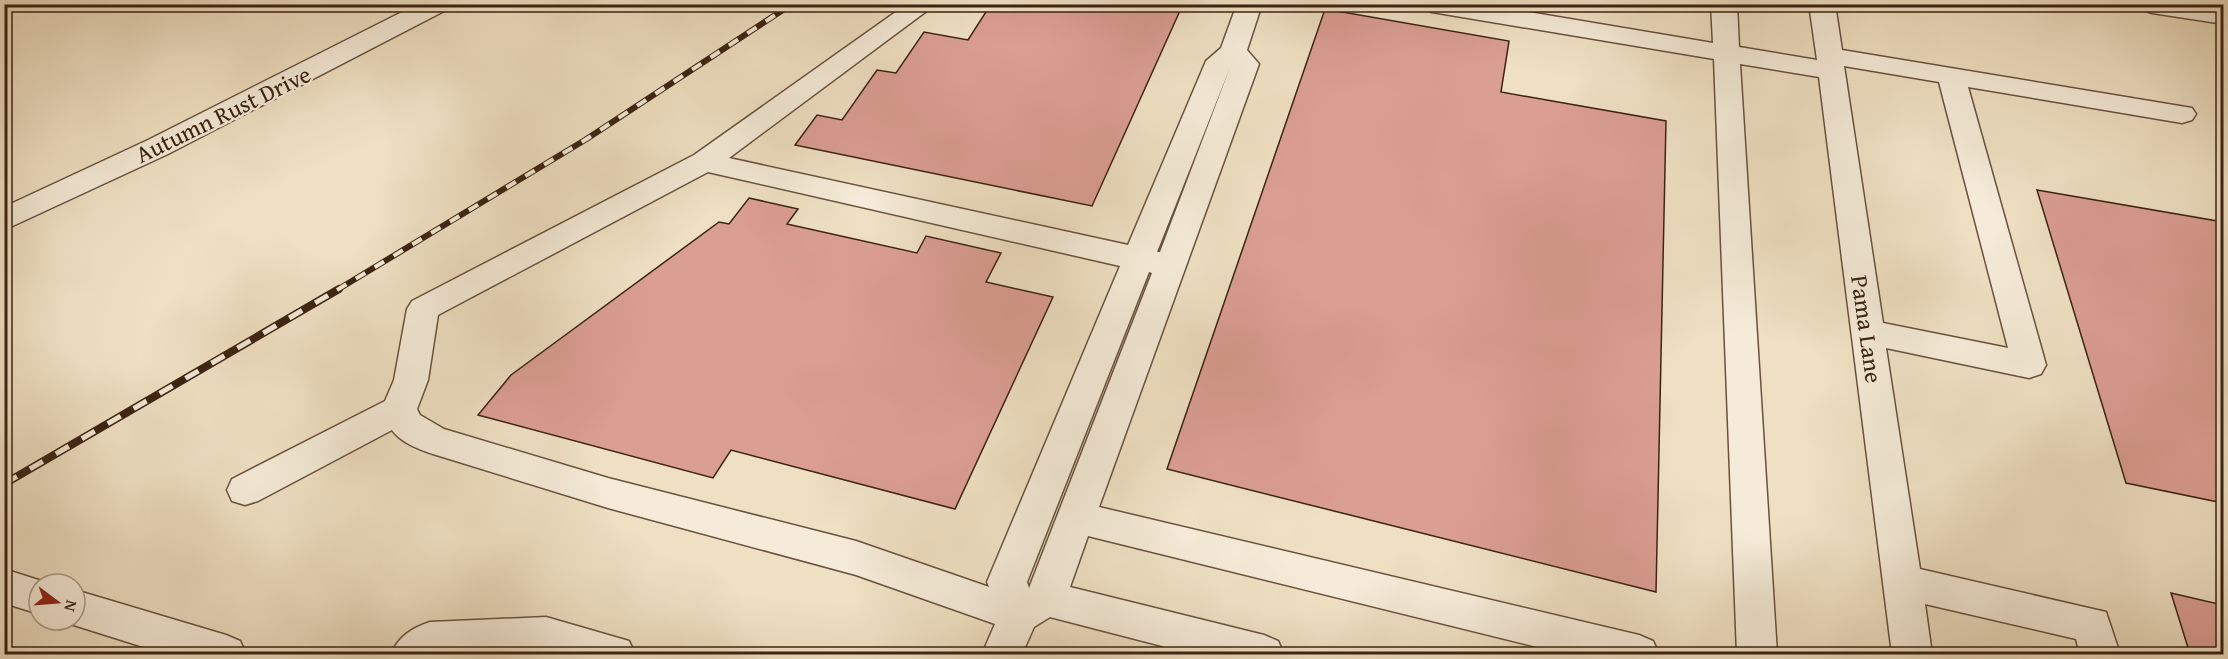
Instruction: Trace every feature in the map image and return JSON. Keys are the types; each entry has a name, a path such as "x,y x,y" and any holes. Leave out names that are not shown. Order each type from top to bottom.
{"street":[{"name":"Autumn Rust Drive","path":"4,220 168,142 439,4"},
{"path":"245,490 399,410 411,380 423,309 704,162 924,4"},
{"path":"1032,607 1006,582 1219,61 1233,52 1250,4"},
{"path":"1432,4 1727,53 1951,76 2182,114"},
{"path":"1724,4 1757,654"},
{"name":"Pama Lane","path":"1822,4 1912,654"},
{"path":"2152,5 2223,16"},
{"path":"1002,654 1032,607 1078,518 1246,64 1233,52"},
{"path":"1868,332 2029,365 1951,76"},
{"path":"704,162 1171,266"},
{"path":"399,410 408,425 433,440 609,493 1032,607 1264,654"},
{"path":"1078,518 1640,654"},
{"path":"1902,582 2092,625 2100,654"},
{"path":"4,586 27,593"},
{"path":"87,613 178,648 226,654"},
{"path":"420,647 546,635 615,654"}],"building":[{"path":"991,4 1183,4 1092,206 795,145 817,115 842,120 877,70 896,73 924,32 968,40"},
{"path":"1325,9 1509,41 1501,92 1666,121 1656,592 1167,469"},
{"path":"2037,190 2223,222 2223,503 2126,483"},
{"path":"749,198 798,209 787,224 917,253 926,236 1001,253 986,282 1053,297 955,509 731,450 713,478 478,415 511,375 719,222 729,224"},
{"path":"2171,593 2223,605 2223,654 2190,654"}],"railway":[{"path":"337,290 585,140 792,4"},
{"path":"4,484 339,289"}]}
